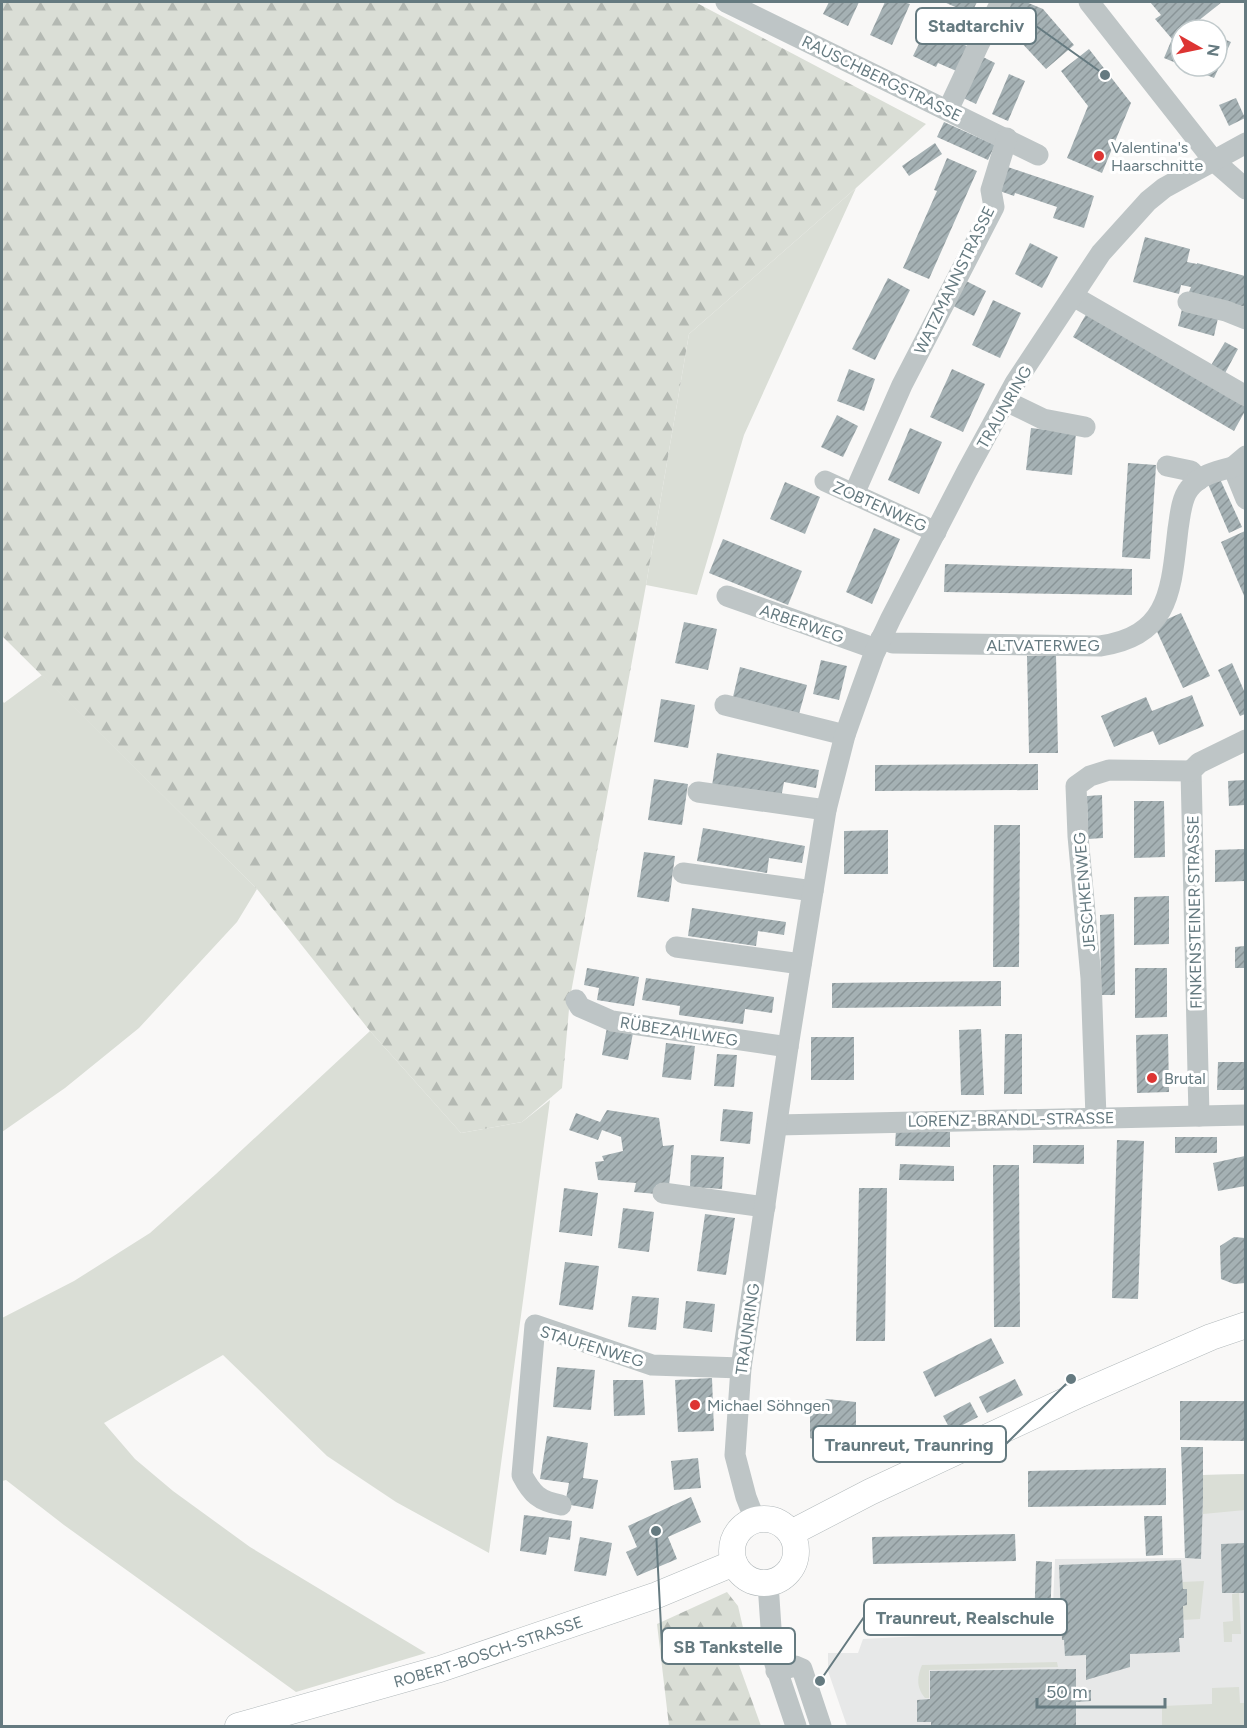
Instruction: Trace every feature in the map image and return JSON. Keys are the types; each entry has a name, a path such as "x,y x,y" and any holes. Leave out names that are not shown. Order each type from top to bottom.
{"main road":[{"path":"791,1533 870,1492 1080,1394 1211,1336 1245,1325"},
{"path":"755,1520 772,1520 783,1525 791,1533 796,1552 794,1565 780,1579 761,1584 747,1579 737,1569 732,1549 736,1536 744,1526 755,1520"},
{"name":"ROBERT-BOSCH-STRASSE","path":"238,1726 440,1669 657,1595 734,1563"}],"street":[{"path":"948,110 1002,2"},
{"path":"1089,2 1214,161 1245,189"},
{"name":"RAUSCHBERGSTRASSE","path":"734,3 1038,155"},
{"name":"WATZMANNSTRASSE","path":"854,494 902,385 994,207 991,190 1007,138"},
{"name":"TRAUNRING","path":"755,1520 746,1497 735,1455 741,1368 788,1047 826,810 845,735 879,644 1015,383 1101,253 1148,201 1164,188 1245,143"},
{"path":"1073,296 1245,396"},
{"path":"1188,302 1226,311 1245,319"},
{"path":"1006,401 1043,419 1085,427"},
{"path":"1167,466 1191,471 1199,480 1239,462 1245,499"},
{"name":"ALTVATERWEG","path":"879,644 1100,646 1125,640 1149,626 1159,615 1167,598 1172,578 1180,513 1188,490 1199,480"},
{"name":"ZOBTENWEG","path":"825,481 936,532"},
{"name":"ARBERWEG","path":"727,597 879,644"},
{"path":"725,705 845,735"},
{"path":"1191,771 1199,763 1245,740"},
{"name":"JESCHKENWEG","path":"1096,1117 1091,978 1078,836 1076,786 1090,776 1109,770 1191,771"},
{"name":"FINKENSTEINER STRASSE","path":"1191,771 1199,1116"},
{"path":"698,792 826,810"},
{"path":"683,873 813,891"},
{"path":"676,947 801,964"},
{"name":"RÜBEZAHLWEG","path":"576,1000 580,1007 612,1021 788,1047"},
{"name":"LORENZ-BRANDL-STRASSE","path":"777,1125 1245,1115"},
{"path":"663,1193 765,1207"},
{"name":"STAUFENWEG","path":"561,1505 547,1503 531,1492 522,1475 536,1325 652,1365 741,1368"},
{"path":"768,1583 773,1658 796,1726"},
{"path":"776,1671 795,1666 802,1669 821,1726"}],"shaded area":[{"path":"1245,1474 1245,1726 847,1726 828,1671 828,1653 858,1653 863,1639 1052,1629 1055,1559 1201,1559 1203,1475"}],"green space":[{"path":"2,2 695,2 926,124 689,334 646,585 570,998 562,1088 522,1122 461,1133 370,1031 257,889 2,637"},
{"path":"856,188 744,435 697,595 646,585 689,334"},
{"path":"42,675 257,889 237,922 139,1028 65,1088 2,1132 2,700 4,703"},
{"path":"370,1031 461,1133 522,1122 550,1100 489,1553 396,1502 327,1456 223,1355 104,1423 135,1459 173,1491 250,1547 426,1653 296,1692 64,1525 6,1480 2,1481 2,1318 74,1281 150,1233"},
{"path":"1245,1474 1245,1510 1203,1514 1203,1475"},
{"path":"1204,1581 1200,1619 1183,1620 1183,1606 1187,1605 1187,1590 1183,1589 1182,1582"},
{"path":"727,1592 738,1606 744,1632 738,1662 761,1726 669,1726 657,1624"},
{"path":"1239,1593 1241,1634 1232,1634 1232,1642 1224,1642 1223,1622 1233,1621 1232,1594"},
{"path":"1057,1662 1058,1667 929,1670 929,1698 925,1698 919,1686 918,1678 922,1665"},
{"path":"1239,1687 1240,1703 1245,1703 1245,1726 1162,1726 1162,1706 1212,1704 1212,1688"}],"building":[{"path":"829,2 859,2 848,26 823,14"},
{"path":"885,2 910,4 892,45 870,35"},
{"path":"944,2 977,2 971,14"},
{"path":"1008,2 1026,2 1043,9 1074,45 1046,69 1018,39 1016,43 1001,39 1006,24 1000,22"},
{"path":"1150,2 1222,2 1202,18 1169,18 1169,35 1155,19 1161,15"},
{"path":"929,23 952,33 950,38 973,49 961,73 938,63 936,67 913,56"},
{"path":"1169,46 1169,60 1164,58"},
{"path":"1089,49 1131,103 1102,173 1067,158 1088,106 1061,71"},
{"path":"981,56 995,63 976,104 961,97"},
{"path":"1009,74 1025,81 1008,121 992,114"},
{"path":"1236,98 1245,118 1229,126 1219,105"},
{"path":"944,122 995,145 988,160 937,137"},
{"path":"935,143 942,154 909,176 902,166"},
{"path":"947,158 977,171 929,279 903,268 937,191 934,190"},
{"path":"1002,165 1094,196 1084,228 1053,218 1057,207 1015,193 1014,196 994,189"},
{"path":"1145,237 1190,249 1187,262 1245,276 1245,307 1189,292 1191,287 1181,285 1179,294 1133,282"},
{"path":"1030,243 1058,257 1042,288 1015,274"},
{"path":"888,278 910,290 875,360 852,349"},
{"path":"960,278 986,291 974,316 947,303"},
{"path":"993,300 1021,313 1000,358 972,345"},
{"path":"1182,309 1218,318 1214,336 1178,326"},
{"path":"1088,311 1245,403 1245,411 1234,431 1073,337"},
{"path":"1225,342 1238,349 1224,375 1210,367"},
{"path":"849,369 875,379 864,411 837,401"},
{"path":"952,369 985,384 963,432 930,417"},
{"path":"837,415 858,426 843,457 821,447"},
{"path":"910,428 942,442 919,494 888,480"},
{"path":"1031,428 1076,433 1072,475 1026,470"},
{"path":"1128,463 1156,465 1150,559 1122,557"},
{"path":"1220,479 1242,527 1229,533 1208,484"},
{"path":"785,482 820,497 805,534 770,519"},
{"path":"874,528 900,539 872,604 846,592"},
{"path":"1245,531 1245,598 1221,542"},
{"path":"723,539 802,571 788,605 709,573"},
{"path":"945,564 1132,569 1132,595 944,592"},
{"path":"1181,613 1210,676 1183,688 1154,625"},
{"path":"684,622 717,629 708,670 675,663"},
{"path":"1056,655 1058,753 1029,753 1027,656"},
{"path":"821,660 847,666 839,700 813,694"},
{"path":"1232,663 1245,693 1245,714 1240,716 1218,670"},
{"path":"740,667 807,685 799,714 733,697"},
{"path":"1192,695 1204,726 1159,745 1153,731 1114,747 1101,716 1146,697 1152,711"},
{"path":"661,699 695,705 688,748 654,742"},
{"path":"717,753 819,770 816,788 784,782 781,798 712,786"},
{"path":"1038,764 1038,790 875,791 875,765"},
{"path":"654,779 688,784 682,825 648,820"},
{"path":"1245,780 1245,805 1229,806 1228,781"},
{"path":"1102,795 1103,838 1088,839 1087,796"},
{"path":"1134,801 1164,801 1165,857 1134,858"},
{"path":"994,825 1020,825 1019,967 993,967"},
{"path":"703,828 805,846 802,863 769,858 767,873 697,861"},
{"path":"888,830 888,874 844,874 844,831"},
{"path":"1245,849 1245,881 1215,882 1215,850"},
{"path":"644,852 675,856 669,902 637,897"},
{"path":"1169,896 1169,944 1134,945 1134,897"},
{"path":"692,908 786,922 784,935 758,931 756,946 688,936"},
{"path":"1114,914 1115,995 1101,995 1100,915"},
{"path":"1245,946 1245,968 1235,968 1235,947"},
{"path":"587,968 639,977 634,1006 597,1000 599,988 584,985"},
{"path":"1135,968 1167,968 1167,1017 1135,1018"},
{"path":"646,978 774,997 772,1013 745,1009 743,1024 679,1015 680,1006 642,1000"},
{"path":"1001,981 1001,1006 832,1008 832,983"},
{"path":"607,1027 633,1033 628,1060 602,1055"},
{"path":"981,1029 984,1095 961,1095 959,1030"},
{"path":"1005,1034 1022,1034 1022,1094 1004,1094"},
{"path":"1168,1034 1169,1092 1137,1093 1136,1035"},
{"path":"811,1037 854,1037 854,1080 811,1080"},
{"path":"666,1043 695,1046 691,1080 662,1077"},
{"path":"717,1054 737,1055 734,1087 714,1086"},
{"path":"1218,1062 1245,1062 1245,1090 1217,1090"},
{"path":"723,1109 753,1112 750,1144 720,1141"},
{"path":"607,1110 659,1118 663,1146 674,1145 669,1185 656,1185 656,1194 634,1192 636,1183 598,1180 595,1162 604,1161 602,1156 623,1151 621,1137 602,1130 598,1140 569,1130 576,1113 600,1122"},
{"path":"896,1130 950,1132 950,1147 895,1146"},
{"path":"1175,1137 1217,1137 1217,1153 1175,1153"},
{"path":"1117,1140 1144,1141 1138,1299 1112,1298"},
{"path":"1033,1145 1084,1145 1084,1164 1033,1163"},
{"path":"691,1155 724,1157 722,1189 690,1187"},
{"path":"1245,1156 1245,1186 1218,1191 1213,1163"},
{"path":"900,1164 954,1166 954,1181 899,1180"},
{"path":"993,1165 1019,1165 1020,1327 994,1327"},
{"path":"564,1188 598,1193 592,1236 559,1232"},
{"path":"859,1188 887,1188 885,1341 856,1341"},
{"path":"623,1208 654,1212 649,1252 618,1248"},
{"path":"705,1214 735,1218 726,1275 697,1271"},
{"path":"1234,1237 1245,1238 1245,1283 1234,1284 1221,1279 1220,1246"},
{"path":"565,1262 599,1266 593,1310 559,1305"},
{"path":"632,1296 659,1298 656,1330 628,1327"},
{"path":"686,1301 715,1304 712,1332 683,1328"},
{"path":"991,1338 1004,1363 935,1397 923,1372"},
{"path":"557,1367 595,1370 591,1410 553,1407"},
{"name":"Michael Söhngen","path":"712,1378 714,1431 678,1432 675,1380"},
{"path":"1015,1379 1023,1395 987,1413 979,1397"},
{"path":"613,1380 643,1380 645,1415 614,1416"},
{"path":"827,1399 856,1402 856,1440 826,1443 810,1438 810,1406"},
{"path":"1180,1401 1245,1401 1245,1441 1180,1440"},
{"path":"970,1402 978,1417 951,1431 943,1416"},
{"path":"547,1436 588,1443 583,1478 598,1480 593,1509 565,1504 569,1483 540,1479"},
{"path":"1181,1447 1203,1447 1201,1559 1185,1558"},
{"path":"698,1458 701,1488 674,1490 671,1461"},
{"path":"1166,1468 1166,1505 1028,1507 1028,1471"},
{"path":"691,1497 701,1522 668,1537 677,1559 637,1576 626,1552 637,1547 628,1526"},
{"path":"524,1515 572,1521 570,1540 549,1537 546,1555 520,1551"},
{"path":"1144,1516 1162,1516 1163,1555 1146,1556"},
{"path":"1015,1534 1016,1561 873,1564 872,1537"},
{"path":"580,1537 612,1543 606,1576 574,1571"},
{"path":"1245,1543 1245,1593 1222,1593 1221,1544"},
{"path":"1181,1560 1183,1589 1187,1589 1187,1605 1183,1606 1184,1638 1179,1638 1180,1652 1130,1654 1130,1667 1086,1680 1086,1655 1065,1656 1064,1640 1062,1640 1059,1565"},
{"path":"1036,1561 1052,1562 1050,1627 1034,1627"},
{"path":"1076,1669 1076,1690 1091,1690 1091,1701 1076,1702 1076,1726 931,1726 931,1722 917,1722 917,1700 930,1699 930,1671"}],"place":[{"name":"Stadtarchiv","path":"1105,75"},
{"name":"Valentina's Haarschnitte","path":"1099,156"},
{"name":"Brutal","path":"1152,1078"},
{"name":"Traunreut, Traunring","path":"1071,1379"},
{"name":"Michael Söhngen","path":"695,1405"},
{"name":"SB Tankstelle","path":"656,1531"},
{"name":"Traunreut, Realschule","path":"820,1681"}]}
